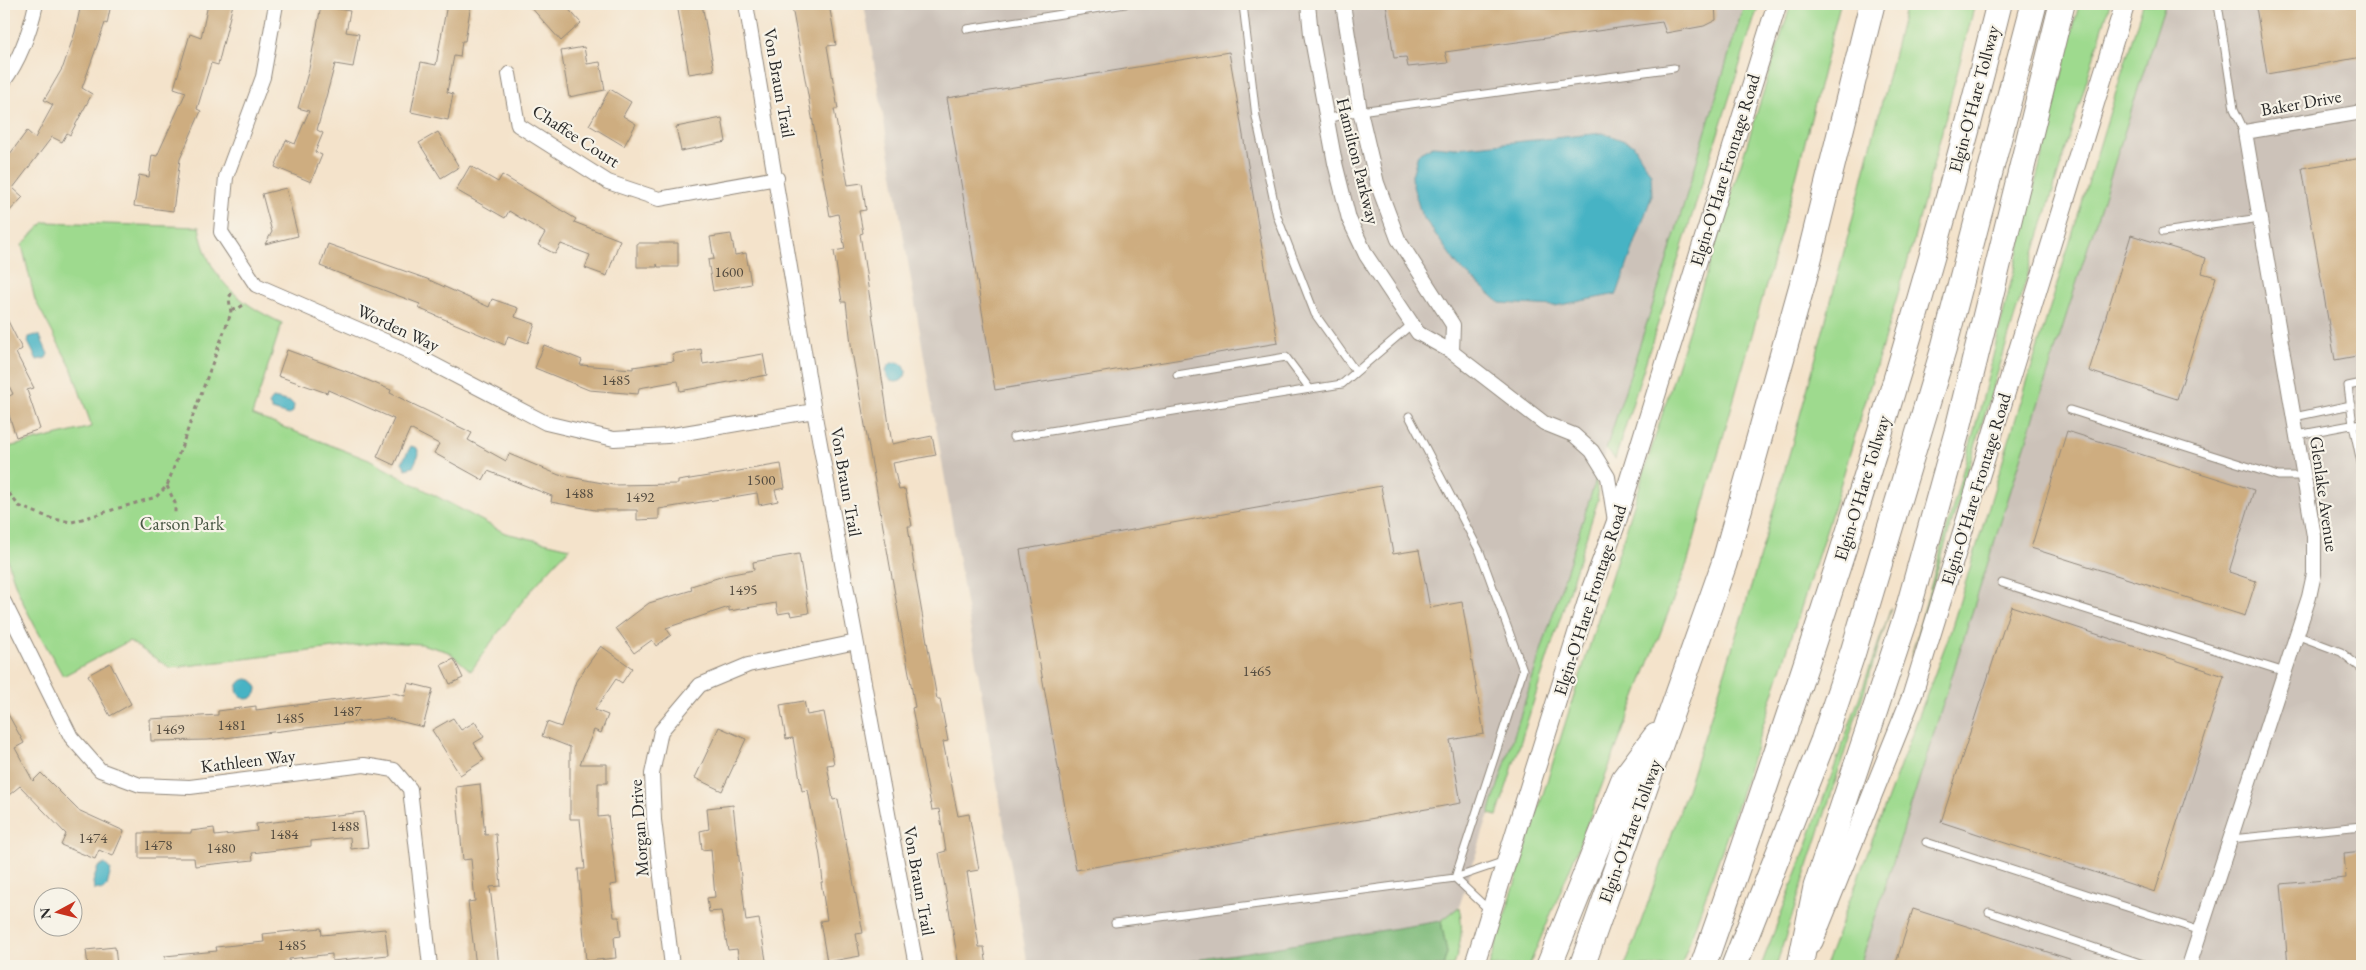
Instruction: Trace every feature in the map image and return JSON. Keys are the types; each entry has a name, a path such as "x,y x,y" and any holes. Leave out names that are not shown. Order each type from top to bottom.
{"highway":[{"name":"Elgin-O'Hare Tollway","path":"1582,966 1724,564 1806,272 1872,4"},
{"name":"Elgin-O'Hare Tollway","path":"1703,966 1800,683 1874,451 1945,207 1999,4"},
{"path":"1734,966 1823,741 1853,652 1943,351 2034,4"},
{"path":"1802,966 1816,887 1906,617 1955,441 2062,4"},
{"path":"1549,966 1624,779 1672,714"}],"main road":[{"name":"Elgin-O'Hare Frontage Road","path":"1474,966 1591,590 1616,523 1777,4"},
{"name":"Elgin-O'Hare Frontage Road","path":"1802,966 1912,696 2125,4"}],"street":[{"path":"4,81 12,70 31,25 36,4"},
{"name":"Worden Way","path":"276,4 263,78 226,177 221,232 256,285 406,350 546,423 614,439 667,436 814,412"},
{"name":"Von Braun Trail","path":"746,4 777,178 814,412 916,966"},
{"name":"Hamilton Parkway","path":"1308,4 1311,34 1326,119 1349,219 1366,255 1418,333 1452,352 1544,423 1574,436 1592,451 1608,477 1616,523"},
{"name":"Hamilton Parkway","path":"1343,4 1360,111 1377,183 1398,239 1453,325 1452,352"},
{"name":"Chaffee Court","path":"510,74 518,125 608,182 659,199 777,178"},
{"name":"Baker Drive","path":"2245,132 2362,112"},
{"name":"Glenlake Avenue","path":"2190,966 2296,635 2314,574 2316,550 2245,132"},
{"name":"Kathleen Way","path":"4,602 71,737 100,770 140,785 190,787 364,765 394,770 410,789 430,966"},
{"name":"Morgan Drive","path":"672,966 652,774 661,731 700,685 748,665 856,642"}],"lane":[{"path":"967,28 1125,4"},
{"path":"1243,4 1256,117 1277,216 1315,314 1356,372"},
{"path":"2218,4 2234,109 2245,132"},
{"path":"1326,119 1360,111 1674,68"},
{"path":"2163,232 2260,218"},
{"path":"1013,437 1342,384 1412,324"},
{"path":"1176,375 1286,357 1310,389"},
{"path":"2362,384 2348,386 2353,424 2362,466"},
{"path":"2294,417 2351,405"},
{"path":"2070,410 2278,476 2304,476"},
{"path":"1409,416 1480,552 1523,670 1455,878"},
{"path":"2297,435 2362,423"},
{"path":"2002,583 2284,672"},
{"path":"2296,635 2341,652 2362,669"},
{"path":"2231,839 2362,826"},
{"path":"1926,842 2201,931"},
{"path":"1115,923 1455,878 1508,860"},
{"path":"1455,878 1491,912"},
{"path":"1989,912 2150,966"}],"path":[{"path":"4,487 19,506 52,519 72,522 156,497 167,486 232,310 229,302 232,292"},
{"path":"232,310 245,304"},
{"path":"167,486 175,503 175,514"}],"shaded area":[{"path":"864,4 1744,4 1664,270 1459,907 1441,921 1160,966 1028,966"},
{"path":"2165,4 2362,4 2362,966 1860,966"}],"green space":[{"path":"1744,4 1759,4 1615,459 1606,449 1664,270"},
{"path":"1791,4 1840,4 1791,197 1688,561 1571,866 1529,966 1489,966"},
{"path":"1906,4 1975,4 1912,247 1834,506 1730,827 1681,966 1625,966 1707,729 1744,609 1813,368"},
{"path":"2079,4 2110,4 1911,657 1980,409"},
{"path":"2143,4 2165,4 1860,966 1825,966 1950,633"},
{"name":"Carson Park","path":"44,222 199,227 209,260 227,286 252,307 282,323 252,415 369,460 505,533 570,548 542,577 494,638 471,671 449,652 421,644 383,642 170,668 129,641 63,676 18,591 7,555 3,525 4,448 92,427 71,367 35,300 22,245"},
{"path":"1596,479 1598,500 1497,816 1489,814"},
{"path":"1891,608 1776,966 1761,966 1800,864"},
{"path":"1459,907 1460,944 1454,966 1443,966 1447,953 1441,921"},
{"path":"1441,921 1447,953 1443,966 1160,966"}],"water":[{"path":"1603,133 1633,144 1651,174 1652,195 1617,294 1555,306 1500,303 1458,266 1421,214 1411,179 1418,154 1433,146 1455,148"},
{"path":"40,336 48,354 46,358 37,360 28,342 29,337"},
{"path":"896,362 903,365 906,372 903,379 896,382 889,379 886,372 889,365"},
{"path":"273,398 291,402 294,405 293,412 288,415 272,410 269,404"},
{"path":"411,446 417,448 419,454 413,467 406,469 402,462"},
{"path":"247,679 254,682 257,689 254,696 247,699 240,696 237,689 240,682"},
{"path":"105,864 111,870 107,886 103,890 94,889 93,882 98,867"}],"building":[{"path":"81,4 111,4 107,24 105,23 82,88 92,94 70,135 67,133 62,142 52,137 13,188 23,197 4,217 4,162 27,131 35,138 53,105 44,100 63,67 75,32"},
{"path":"208,4 233,4 218,65 211,63 197,109 201,111 180,159 173,211 134,206 139,175 149,177 152,155 157,156 186,92 174,88 190,34 201,38"},
{"path":"447,4 471,4 465,41 462,41 460,57 454,56 447,92 453,94 448,120 411,112 421,62 436,65"},
{"path":"528,4 564,4 581,23 561,41"},
{"path":"677,4 702,4 714,70 689,74"},
{"path":"809,4 829,4 836,45 827,46 838,109 834,109 848,185 862,183 866,210 859,211 863,233 860,234 892,444 932,436 936,455 893,463 899,490 905,489 912,526 908,526 916,579 937,699 940,699 948,741 943,742 958,816 969,814 979,870 967,872 979,947 984,947 987,966 959,966 939,853 946,851 939,809 932,810 912,708 915,707 852,352 846,302 842,302 834,251 845,249 838,214 830,216 792,7"},
{"path":"1386,4 1715,4 1716,20 1704,26 1666,33 1662,22 1445,52 1448,63 1408,67 1406,57 1394,58"},
{"path":"2277,4 2362,4 2362,57 2267,74 2256,7"},
{"path":"321,6 350,11 346,32 359,34 353,67 335,64 317,130 323,133 315,152 322,155 311,182 275,167 286,140 295,144 309,111 298,108 309,69"},
{"path":"584,47 587,64 600,62 605,90 569,97 561,51"},
{"path":"1229,52 1278,343 995,390 947,98"},
{"path":"610,89 631,102 623,116 636,124 624,146 589,125"},
{"path":"722,118 726,142 681,151 676,127"},
{"path":"438,132 459,167 441,178 419,143"},
{"path":"2362,158 2362,355 2335,360 2302,168"},
{"path":"470,166 498,182 502,175 576,219 574,222 620,240 607,276 585,268 590,255 561,244 555,254 538,245 545,233 509,211 505,218 456,190"},
{"path":"286,188 298,236 265,244 272,232 262,194"},
{"path":"731,234 735,255 746,253 751,284 713,291 708,260 714,259 710,237"},
{"path":"2131,235 2206,258 2202,273 2216,277 2177,399 2089,371"},
{"path":"637,243 678,243 678,267 658,267 657,264 657,267 637,267"},
{"path":"328,244 427,279 489,307 492,299 518,308 515,317 535,324 528,343 508,336 505,345 418,308 420,304 320,266"},
{"path":"4,313 22,349 16,353 34,388 27,390 40,429 16,437 4,399 13,394 4,376"},
{"path":"544,345 582,360 580,365 633,369 633,367 674,361 672,354 701,349 703,364 763,354 767,375 680,391 678,381 639,388 638,394 589,390 535,368"},
{"path":"287,350 391,390 390,393 472,433 468,440 506,461 509,454 559,475 613,485 678,484 678,481 781,464 785,488 775,490 778,501 759,505 757,493 659,509 659,519 637,520 637,510 595,510 551,502 552,496 488,471 483,480 434,453 439,444 410,429 394,465 377,457 394,419 328,390 327,393 278,376"},
{"path":"2067,431 2254,490 2229,572 2256,581 2245,616 2031,548"},
{"path":"1381,486 1393,554 1419,550 1430,608 1462,602 1484,734 1450,740 1461,803 1076,870 1020,550"},
{"path":"799,554 809,613 791,616 790,612 778,614 776,603 729,611 729,607 666,628 671,635 656,646 652,640 634,653 616,628 649,603 692,590 691,586 727,575 754,570 753,562"},
{"path":"2011,606 2224,676 2155,892 1941,822"},
{"path":"601,646 632,668 622,683 616,679 595,710 608,715 601,733 594,730 580,764 607,764 607,783 598,783 598,817 608,816 617,884 610,885 614,917 619,917 621,936 614,937 616,958 586,961 578,869 585,869 580,819 570,819 570,747 542,736 547,722 561,727 576,681"},
{"path":"454,659 463,678 450,684 441,665"},
{"path":"110,663 131,704 110,716 88,675"},
{"path":"408,683 433,689 423,727 387,718 208,740 151,741 150,719 218,715 218,711 256,706 256,710 394,693 405,696"},
{"path":"804,701 807,715 824,712 834,764 827,765 833,800 838,799 863,933 856,934 860,956 827,962 820,921 827,920 821,882 823,882 808,790 802,791 793,738 786,739 780,705"},
{"path":"4,707 24,743 15,748 33,781 41,773 78,810 124,831 113,856 99,850 95,859 61,845 66,834 20,786 4,799"},
{"path":"453,718 461,730 475,722 484,737 474,743 484,760 460,775 432,730"},
{"path":"719,727 746,739 722,791 695,778"},
{"path":"480,784 485,835 496,834 501,886 490,887 499,966 476,966 468,902 475,901 471,859 463,860 456,787"},
{"path":"733,805 746,921 759,919 767,966 740,966 737,949 728,950 721,911 709,912 707,898 715,897 711,849 702,850 700,831 709,829 707,808"},
{"path":"364,812 368,847 351,849 350,837 311,841 311,846 252,853 253,860 195,866 194,858 139,858 139,833 191,833 191,831 214,828 215,836 257,831 256,824"},
{"path":"2362,851 2362,966 2288,966 2281,884 2346,878 2344,853"},
{"path":"1913,909 2082,963 2081,966 1895,966"},
{"path":"321,928 322,935 385,929 388,955 332,961 332,954 289,959 290,966 166,966 165,956 217,951 216,947 264,942 263,934"},
{"path":"115,947 117,966 88,966 86,950"}]}
